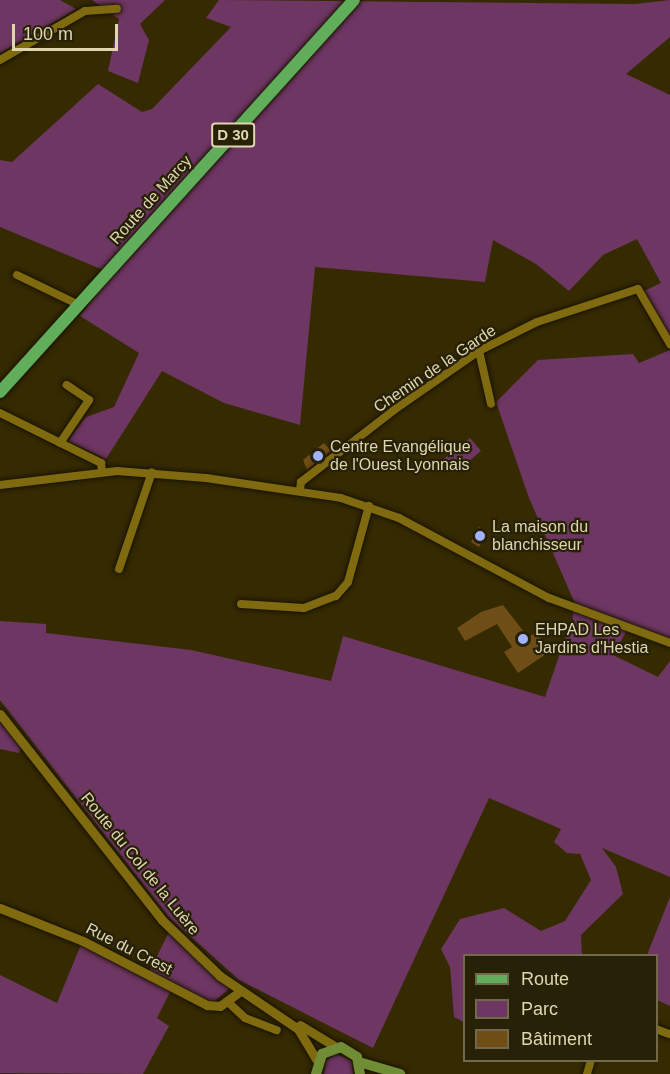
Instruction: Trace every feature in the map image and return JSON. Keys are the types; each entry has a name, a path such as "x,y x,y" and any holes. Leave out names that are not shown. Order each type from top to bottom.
{"main road":[{"name":"Route de Marcy","path":"0,392 354,1"},
{"path":"316,1074 317,1060 336,1047 350,1050 359,1062 360,1074"},
{"path":"359,1062 400,1074"}],"street":[{"path":"0,60 85,11 117,9"},
{"path":"17,275 79,305"},
{"name":"Chemin de la Garde","path":"300,490 301,482 394,410 479,351 537,322 638,289 670,344"},
{"path":"479,351 491,404"},
{"path":"60,443 89,400 67,385"},
{"path":"0,413 101,463 102,471"},
{"path":"0,485 102,471 152,472 300,490 369,506 549,598 670,643"},
{"path":"119,569 152,472"},
{"path":"241,604 304,608 336,596 348,582 369,506"},
{"name":"Route du Col de la Luère","path":"0,714 162,920 203,962 241,991 336,1047"},
{"name":"Rue du Crest","path":"0,908 91,945 207,1005 229,1003"},
{"path":"241,991 229,1003 245,1018 277,1030"},
{"name":"Route du Col de la Luère","path":"275,1012 303,1034 317,1060"}],"green space":[{"path":"0,0 60,0 76,9 0,53"},
{"path":"92,0 165,0 140,24 149,40 138,83 108,71 119,19"},
{"path":"219,0 635,4 670,0 670,37 626,74 670,95 670,337 644,291 661,283 637,239 603,255 569,291 536,264 493,240 485,282 315,267 300,425 224,403 162,371 106,459 68,441 86,417 114,407 139,353 80,316 113,274 0,227 0,160 12,162 98,84 142,112 152,109 231,27 206,18"},
{"path":"670,350 670,639 630,625 613,655 658,677 670,661 670,877 602,848 616,867 623,894 581,935 582,954 463,954 463,1022 454,1017 450,967 441,949 460,919 504,908 541,931 565,921 591,880 580,854 567,853 554,842 561,829 489,798 373,1048 239,980 169,917 0,700 0,621 46,624 46,633 191,650 331,681 343,636 545,697 576,606 529,498 496,402 538,360 633,354 639,363"},
{"path":"470,438 481,451 456,472 444,459"},
{"path":"0,721 21,748 19,753 0,749"},
{"path":"670,897 670,1006 658,1000 658,954 647,954"},
{"path":"169,932 230,988 213,1002 173,986 157,1018 169,1026 143,1074 0,1073 0,975 57,1003 82,942 147,976"},
{"path":"336,1054 352,1061 353,1074 324,1074 326,1060"}],"building":[{"name":"Centre Evangélique de l'Ouest Lyonnais","path":"324,443 331,451 307,470 303,460"},
{"name":"La maison du blanchisseur","path":"479,527 487,532 479,547 471,542"},
{"name":"EHPAD Les Jardins d'Hestia","path":"503,605 528,637 536,633 549,652 518,673 504,652 512,647 497,624 465,641 457,628 481,612"}],"place":[{"name":"Centre Evangélique de l'Ouest Lyonnais","path":"318,456"},
{"name":"La maison du blanchisseur","path":"480,536"},
{"name":"EHPAD Les Jardins d'Hestia","path":"523,639"}]}
